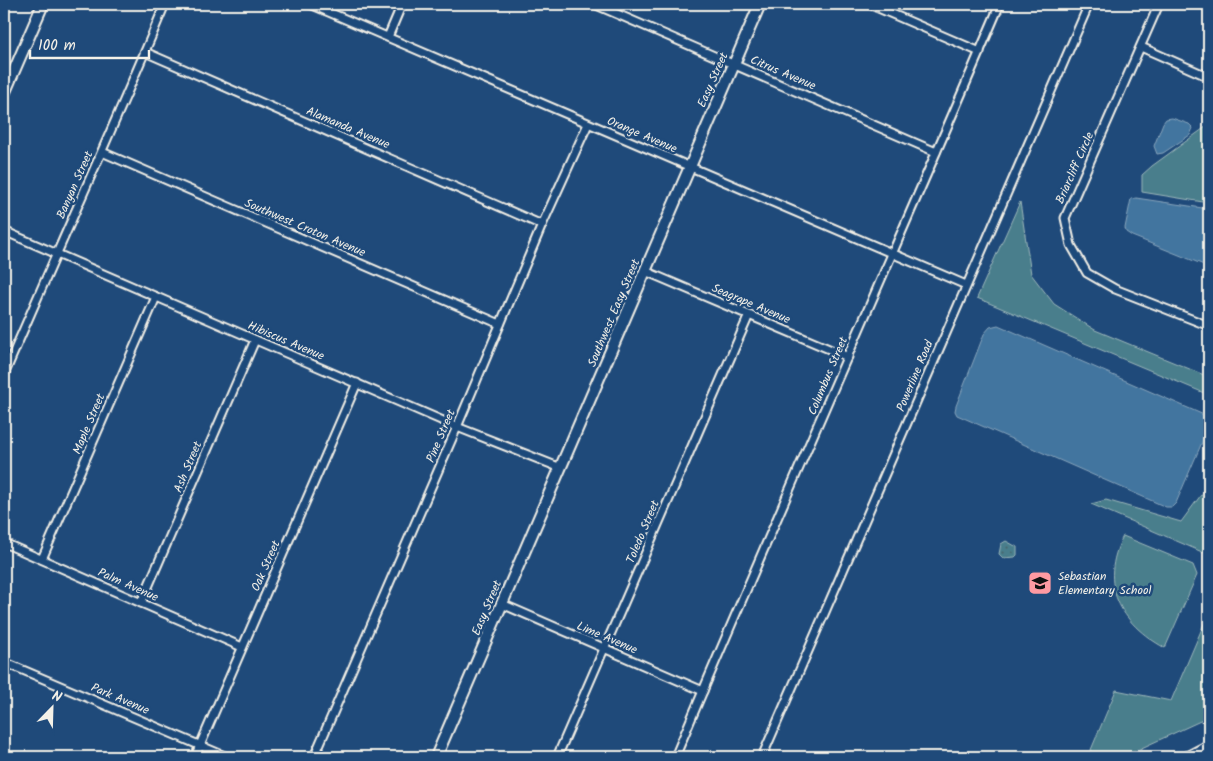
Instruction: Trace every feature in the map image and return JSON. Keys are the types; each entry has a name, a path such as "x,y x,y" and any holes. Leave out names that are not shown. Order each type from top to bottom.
{"street":[{"path":"4,94 43,4"},
{"name":"Banyan Street","path":"4,375 102,152 164,4"},
{"name":"Orange Avenue","path":"310,4 966,285"},
{"path":"388,37 402,4"},
{"name":"Citrus Avenue","path":"594,4 936,152"},
{"name":"Easy Street","path":"689,167 760,4"},
{"path":"869,4 882,6 980,52"},
{"name":"Columbus Street","path":"675,757 1000,4"},
{"name":"Powerline Road","path":"762,757 1089,4"},
{"name":"Briarcliff Circle","path":"1159,4 1065,218 1071,245 1087,273 1116,289 1209,326"},
{"path":"1141,47 1209,77"},
{"name":"Alamanda Avenue","path":"145,52 542,225"},
{"name":"Pine Street","path":"314,757 542,225 588,124"},
{"name":"Southwest Croton Avenue","path":"102,152 500,324"},
{"name":"Southwest Easy Street","path":"560,468 689,167"},
{"name":"Hibiscus Avenue","path":"4,231 457,427 560,468"},
{"name":"Seagrape Avenue","path":"645,271 848,357"},
{"name":"Maple Street","path":"42,559 156,297"},
{"name":"Toledo Street","path":"557,757 749,315"},
{"name":"Ash Street","path":"141,603 255,340"},
{"name":"Oak Street","path":"196,757 357,383"},
{"name":"Easy Street","path":"436,757 560,468"},
{"name":"Palm Avenue","path":"4,543 242,647"},
{"name":"Lime Avenue","path":"502,604 703,691"},
{"name":"Park Avenue","path":"4,662 227,757"},
{"path":"1188,757 1209,746"}],"green space":[{"path":"1209,122 1209,203 1142,192 1142,175 1207,126"},
{"path":"1020,202 1031,274 1054,304 1095,330 1209,377 1209,395 977,298"},
{"path":"1201,495 1209,498 1209,555 1091,504 1106,500 1181,522"},
{"path":"1123,536 1193,565 1197,575 1165,648 1136,627 1125,614 1118,601 1113,586 1113,571 1116,554"},
{"path":"1006,541 1017,547 1017,555 1015,557 1003,558 999,554 1001,544"},
{"path":"1209,612 1209,717 1122,757 1088,757 1116,690 1171,701"}],"water":[{"path":"1172,118 1189,124 1193,128 1190,135 1163,153 1157,154 1154,146 1163,123 1166,119"},
{"path":"1136,198 1209,209 1209,267 1126,232 1125,228 1131,199"},
{"path":"998,325 1204,415 1208,419 1209,426 1176,503 1172,507 1166,507 957,415 955,411 956,406 984,334 990,327"}],"place":[{"name":"Sebastian Elementary School","path":"1040,583"}]}
